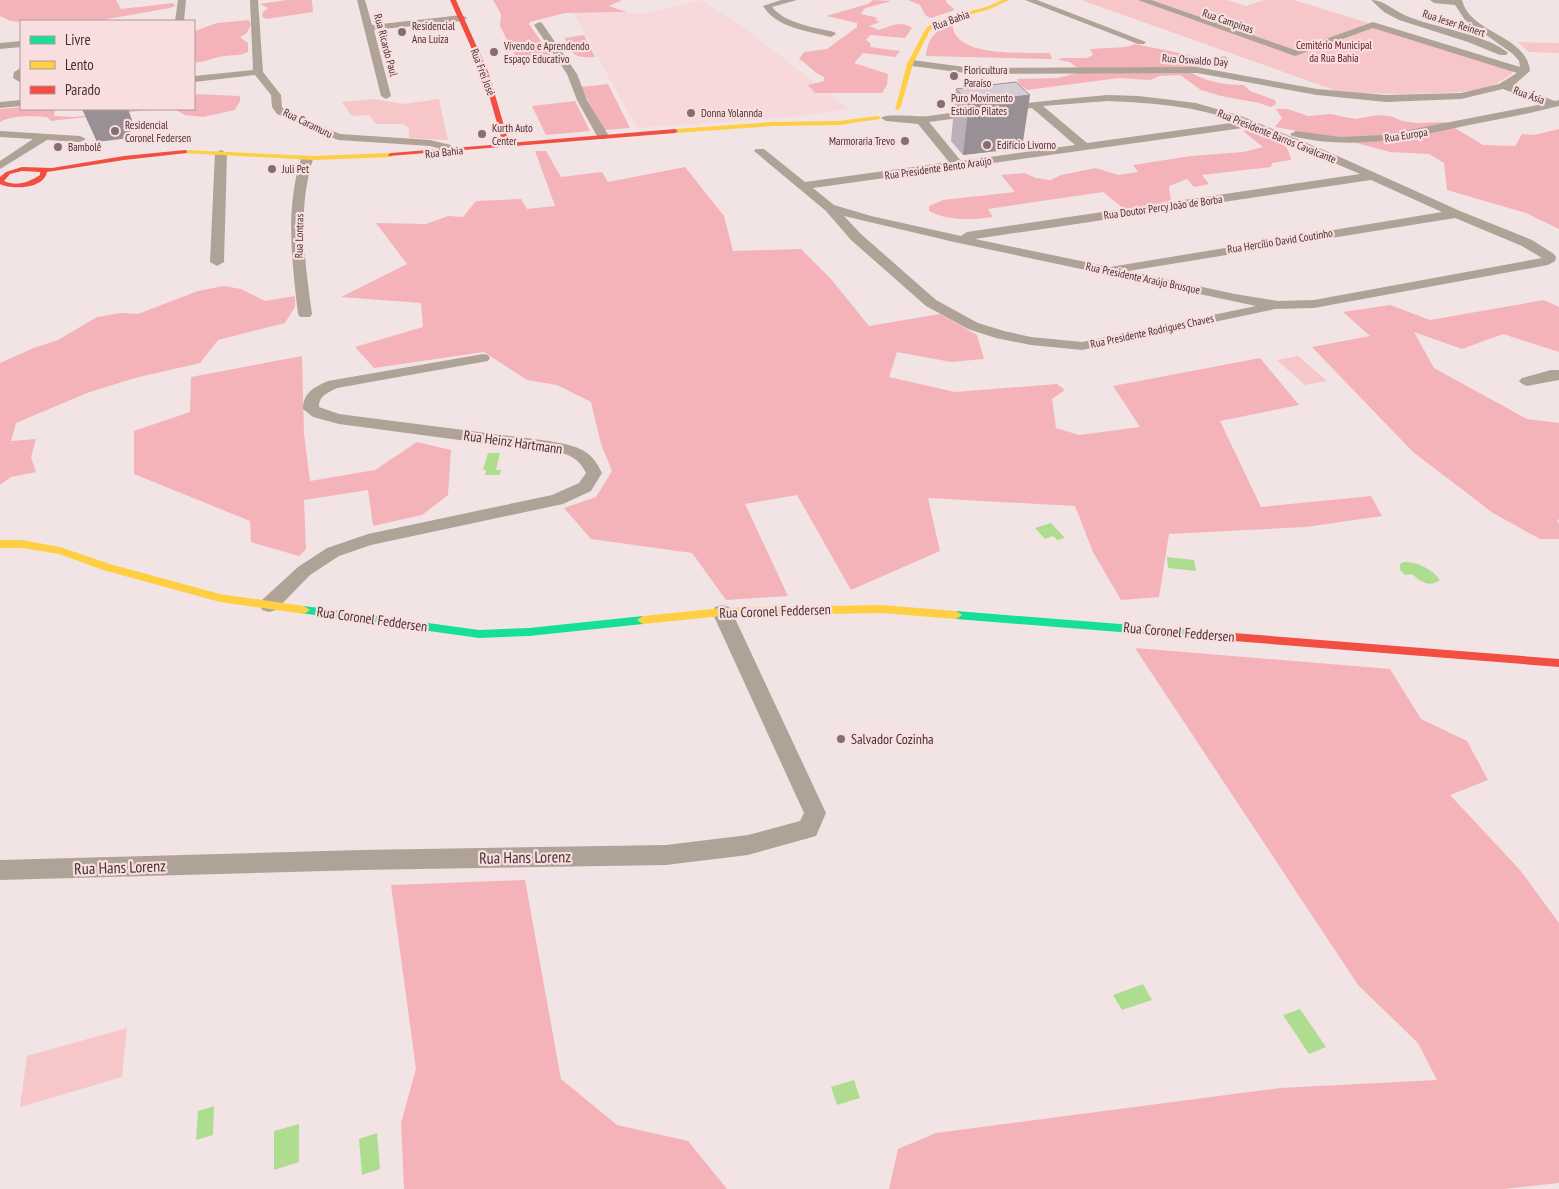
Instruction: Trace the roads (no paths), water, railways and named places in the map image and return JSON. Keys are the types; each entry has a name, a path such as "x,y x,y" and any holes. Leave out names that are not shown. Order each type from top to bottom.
{"main road":[{"name":"Rua Frei José","path":"453,0 486,74 507,146"},
{"name":"Rua Bahia","path":"893,106 901,103 902,88 921,38 931,26 946,19 991,7 1006,0"},
{"path":"882,118 896,116 893,106"},
{"name":"Rua Bahia","path":"800,123 868,109 868,115 882,118"},
{"name":"Rua Bahia","path":"2,177 17,186 42,175 87,164 156,154 185,152 350,160 603,136 800,123 855,122 882,118"},
{"path":"2,177 32,168 42,175"},
{"name":"Rua Coronel Feddersen","path":"0,544 22,544 60,550 107,566 220,598 479,634 529,632 722,612 881,609 1559,663"}],"street":[{"path":"180,20 182,0"},
{"path":"195,79 258,72 254,0"},
{"name":"Rua Ricardo Paul","path":"361,0 386,96"},
{"path":"793,0 767,6 775,15 790,22 831,34"},
{"path":"1029,0 1141,42"},
{"name":"Rua Campinas","path":"1134,0 1261,43"},
{"name":"Rua Campinas","path":"1142,0 1261,43"},
{"name":"Rua Jeser Reinert","path":"1375,0 1391,13 1494,48 1506,55 1520,72"},
{"path":"1434,0 1458,2 1462,13 1509,45 1526,65 1525,71 1520,72 1504,86"},
{"path":"368,28 462,18"},
{"path":"539,25 572,74 582,100 603,136"},
{"path":"1261,43 1295,54 1373,25 1520,72"},
{"path":"0,46 20,44"},
{"name":"Rua Oswaldo Day","path":"912,63 981,71 1197,70 1316,92 1395,98 1453,97 1504,86"},
{"name":"Rua Caramuru","path":"258,72 276,95 277,106 281,112 330,135 354,139 440,144 447,147 447,151"},
{"name":"Rua Ásia","path":"1504,86 1557,107"},
{"name":"Rua Presidente Barros Cavalcante","path":"882,118 909,121 922,120 1034,104 1079,100 1139,99 1170,102 1216,111 1251,124 1527,243 1548,257 1548,262"},
{"path":"0,105 20,103"},
{"path":"1034,104 1086,148"},
{"name":"Rua Presidente Barros Cavalcante","path":"893,106 922,120"},
{"name":"Rua Europa","path":"1251,124 1308,137 1333,140 1383,140 1542,108 1557,107"},
{"path":"922,120 924,126 958,165"},
{"name":"Rua Presidente Bento Araújo","path":"803,186 1251,124"},
{"path":"0,134 80,139"},
{"path":"2,177 44,137"},
{"name":"Rua Presidente Araújo Brusque","path":"760,151 830,208 869,219 954,238 1278,305 1314,304 1548,262"},
{"path":"216,262 220,153"},
{"name":"Rua Lontras","path":"305,314 297,259 299,200 307,159"},
{"name":"Rua Doutor Percy João de Borba","path":"954,238 1373,176"},
{"name":"Rua Presidente Rodrigues Chaves","path":"830,208 856,237 931,303 973,326 1001,335 1057,345 1082,346 1278,305"},
{"name":"Rua Hercílio David Coutinho","path":"1105,270 1456,214"},
{"name":"Rua Heinz Hartmann","path":"269,605 304,571 333,552 368,540 558,500 585,487 594,473 589,461 576,452 549,446 339,419 319,414 311,409 311,401 318,392 333,384 483,358"},
{"path":"1527,381 1559,375"},
{"name":"Rua Hans Lorenz","path":"0,870 361,860 666,855 748,845 808,828 814,813 794,765 722,612"}],"place":[{"name":"Residencial Ana Luiza","path":"402,32"},
{"name":"Vivendo e Aprendendo Espaço Educativo","path":"494,52"},
{"name":"Floricultura Paraíso","path":"954,76"},
{"name":"Puro Movimento Estúdio Pilates","path":"941,104"},
{"name":"Donna Yolannda","path":"691,113"},
{"name":"Residencial Coronel Federsen","path":"115,131"},
{"name":"Kurth Auto Center","path":"482,134"},
{"name":"Marmoraria Trevo","path":"905,141"},
{"name":"Edifício Livorno","path":"987,145"},
{"name":"Bambolê","path":"58,147"},
{"name":"Juli Pet","path":"272,169"},
{"name":"Salvador Cozinha","path":"841,739"}],"park label":[{"name":"Cemitério Municipal da Rua Bahia","path":"1334,51"}]}
